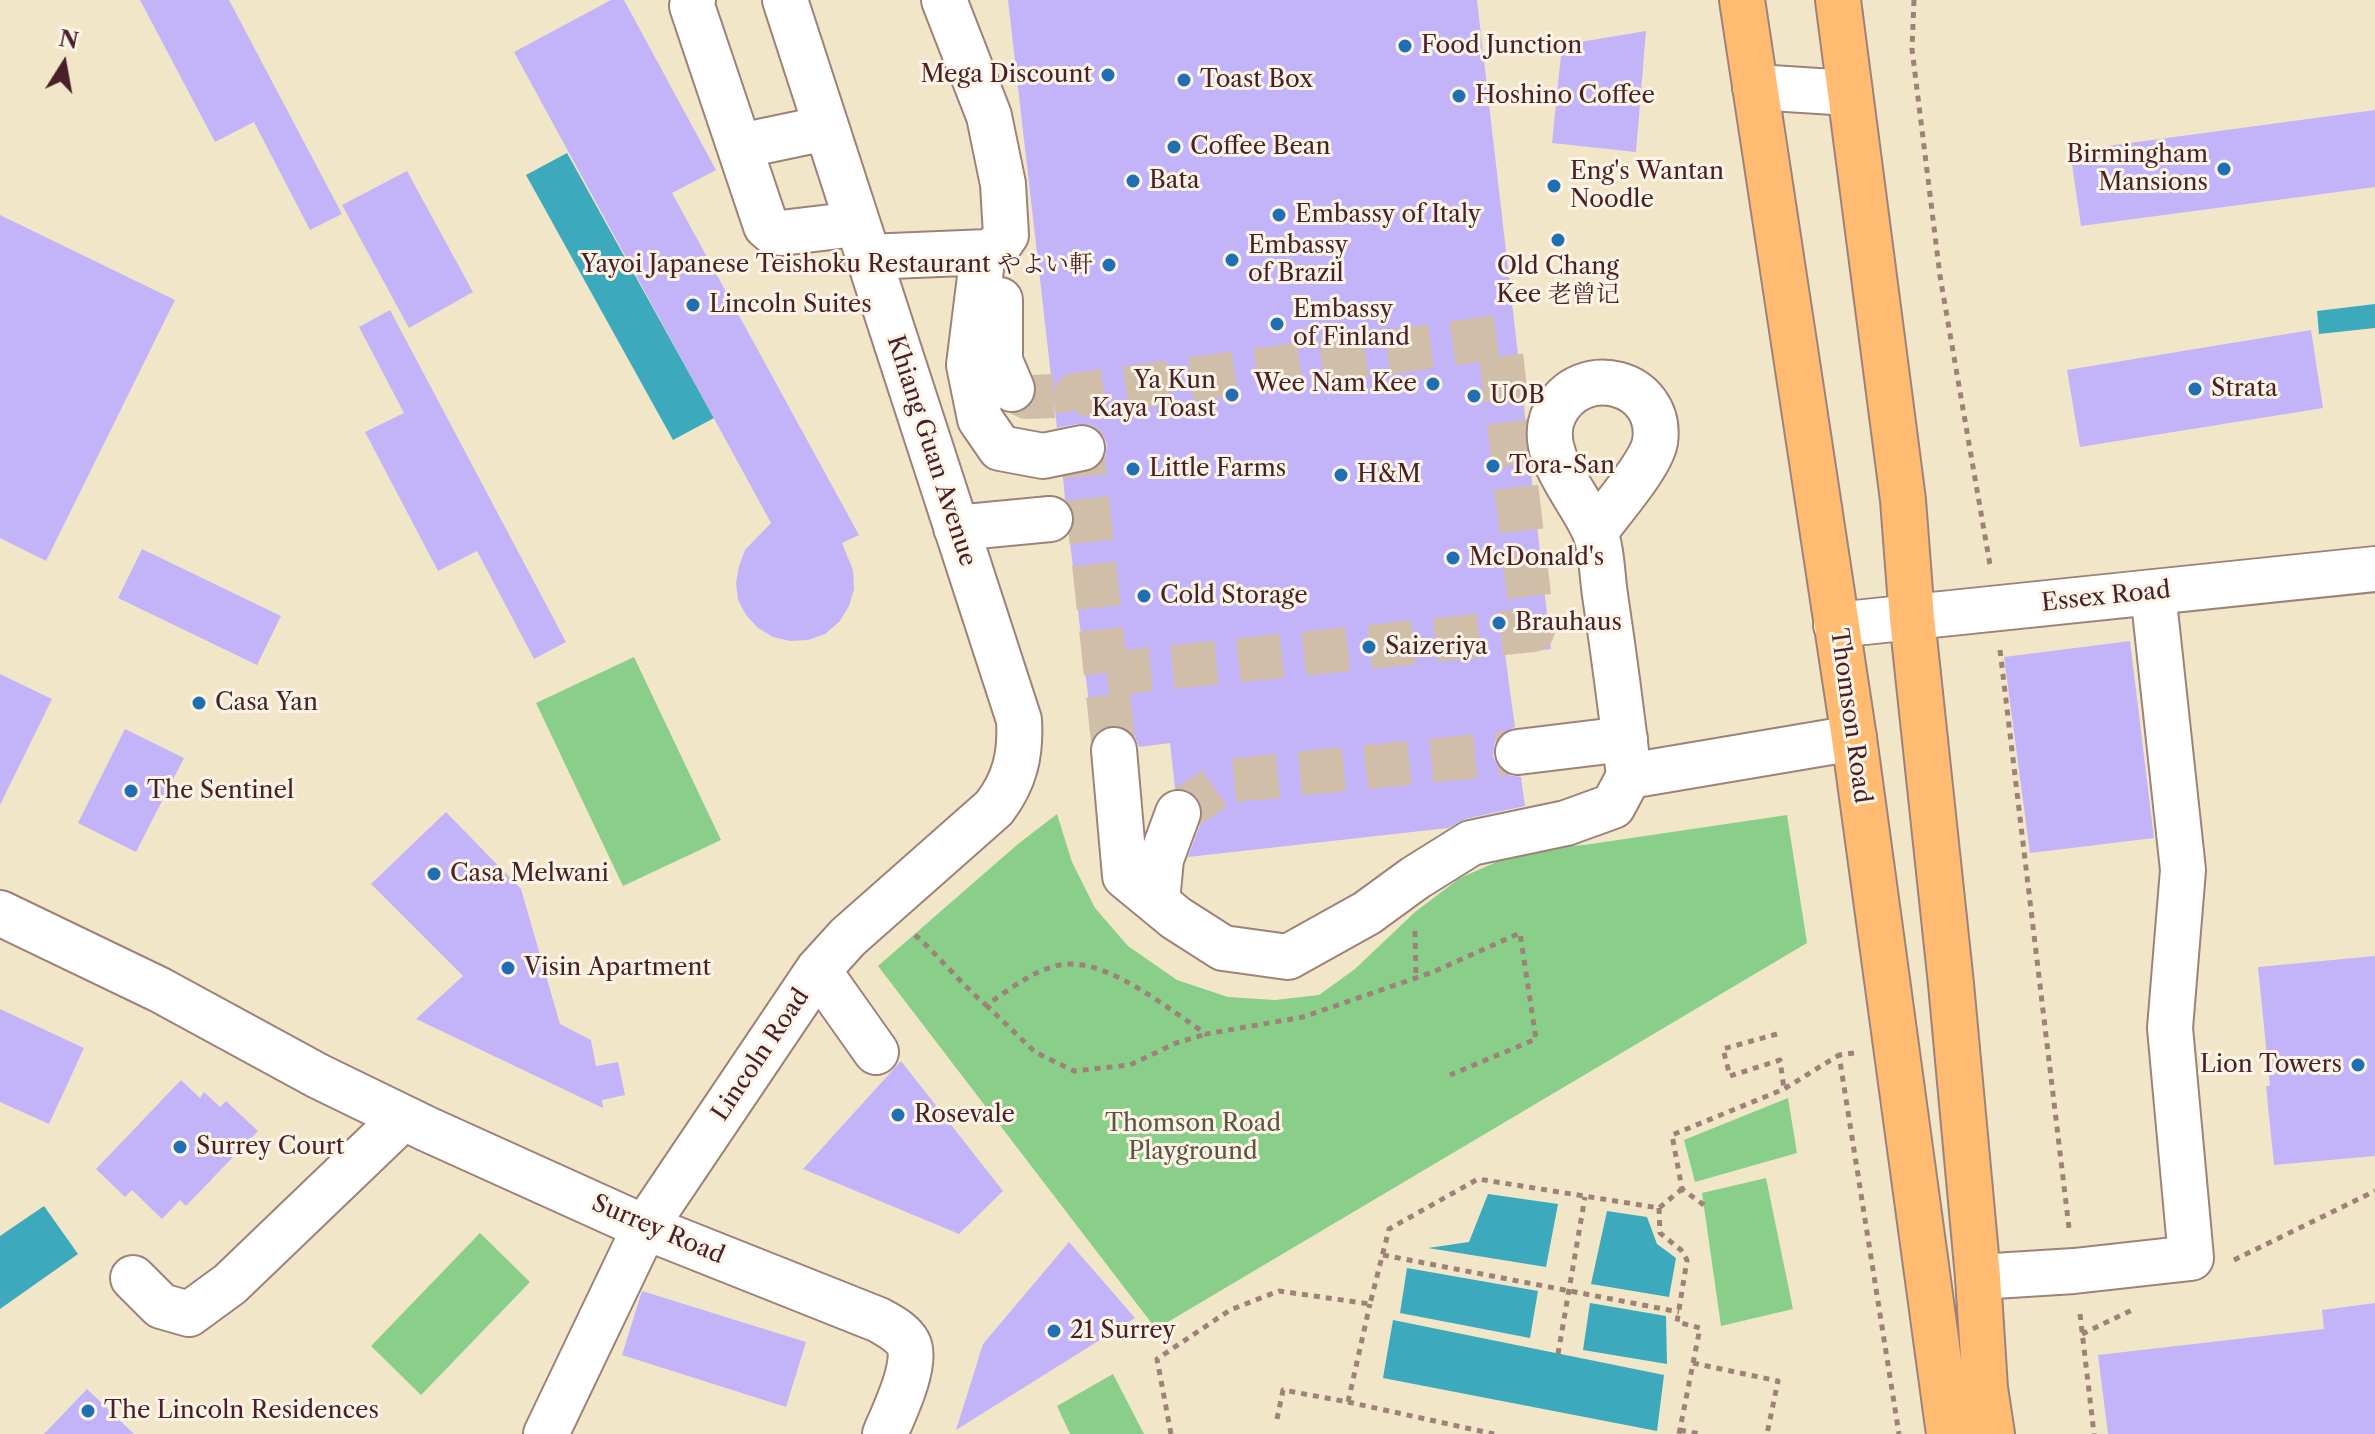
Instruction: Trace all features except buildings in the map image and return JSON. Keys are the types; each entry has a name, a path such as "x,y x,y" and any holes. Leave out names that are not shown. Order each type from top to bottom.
{"main road":[{"name":"Thomson Road","path":"1742,0 1854,738 1949,1434"},
{"path":"1838,0 1903,500 1978,1277 1985,1388 1992,1434"}],"street":[{"path":"693,0 692,6 766,226 773,232 991,249"},
{"name":"Khiang Guan Avenue","path":"785,0 1019,720"},
{"path":"944,0 989,116 1003,184 1006,235 991,249 969,365 980,419 1000,448 1043,456 1082,448"},
{"path":"1755,87 1850,93"},
{"path":"740,146 826,128"},
{"path":"991,249 1000,361 1012,389"},
{"path":"956,528 1050,519"},
{"path":"1114,750 1125,876 1176,918 1223,948 1288,957 1367,913 1471,843 1566,823 1613,806 1627,758 1595,532"},
{"name":"Essex Road","path":"1836,625 2375,569"},
{"path":"1978,1277 2074,1271 2191,1258 2170,1028 2183,870 2153,592"},
{"name":"Lincoln Road","path":"546,1434 645,1227 818,970 848,937 994,808 1009,789 1021,743 1019,720"},
{"path":"1518,752 1627,758 1854,738"},
{"path":"1157,902 1161,859 1178,813"},
{"name":"Surrey Road","path":"0,913 160,990 318,1076 403,1118 645,1227 879,1320 898,1331 910,1345 911,1361 905,1385 885,1434"},
{"path":"818,970 876,1052"},
{"path":"133,1278 161,1306 189,1314 230,1284 403,1118"}],"path":[{"path":"1914,0 1912,49 1940,276 1995,609 2094,1434"},
{"path":"986,1005 1035,1052 1074,1071 1130,1065 1176,1043 1206,1034"},
{"path":"1777,1034 1723,1049 1730,1076 1780,1060 1784,1089"},
{"path":"1704,1205 1682,1189 1672,1135 1784,1089 1839,1055"},
{"path":"1348,1402 1389,1229 1478,1179 1659,1208 1682,1189"},
{"path":"1558,1354 1585,1197"},
{"path":"1659,1208 1660,1233 1681,1250 1687,1260 1677,1322 1700,1328 1679,1432 1700,1434"},
{"path":"1383,1255 1679,1312"},
{"path":"1171,1434 1157,1359 1230,1310 1279,1291 1370,1304"},
{"path":"1693,1363 1778,1381 1767,1434"},
{"path":"1277,1419 1283,1390 1494,1434"}],"green space":[{"path":"634,657 721,840 623,886 536,703"},
{"name":"Thomson Road Playground","path":"1057,814 1072,862 1095,908 1128,946 1177,980 1228,997 1275,1000 1319,995 1355,969 1415,912 1460,878 1526,849 1584,845 1787,815 1807,943 1156,1329 878,966"},
{"path":"1788,1098 1797,1153 1695,1182 1684,1140"},
{"path":"1766,1178 1793,1309 1721,1326 1702,1193"},
{"path":"480,1233 530,1282 421,1395 371,1346"},
{"path":"1113,1374 1144,1434 1070,1434 1057,1406"}],"water":[{"path":"567,153 714,418 673,440 526,175"},
{"path":"2375,304 2375,328 2319,334 2317,311"},
{"path":"1488,1194 1558,1204 1546,1267 1428,1248 1469,1242"},
{"path":"44,1206 78,1254 0,1309 0,1236"},
{"path":"1607,1211 1647,1217 1657,1244 1676,1258 1669,1297 1591,1284"},
{"path":"1407,1268 1538,1291 1530,1338 1400,1313"},
{"path":"1590,1303 1666,1316 1667,1364 1583,1350"},
{"path":"1393,1320 1664,1375 1657,1431 1383,1378"}],"tunnel":[{"path":"1107,674 1533,630 1499,337 1076,395 1114,750"},
{"path":"1012,389 1027,397 1076,395"},
{"path":"1178,813 1226,781 1518,752"}],"place":[{"name":"Food Junction","path":"1405,46"},
{"name":"Mega Discount","path":"1108,75"},
{"name":"Toast Box","path":"1184,80"},
{"name":"Hoshino Coffee","path":"1459,96"},
{"name":"Coffee Bean","path":"1174,147"},
{"name":"Birmingham Mansions","path":"2224,169"},
{"name":"Bata","path":"1133,181"},
{"name":"Eng's Wantan Noodle","path":"1554,186"},
{"name":"Embassy of Italy","path":"1279,215"},
{"name":"Old Chang Kee 老曾记","path":"1558,240"},
{"name":"Embassy of Brazil","path":"1232,260"},
{"name":"Yayoi Japanese Teishoku Restaurant やよい軒","path":"1109,265"},
{"name":"Lincoln Suites","path":"693,305"},
{"name":"Embassy of Finland","path":"1277,324"},
{"name":"Wee Nam Kee","path":"1433,384"},
{"name":"Strata","path":"2195,389"},
{"name":"Ya Kun Kaya Toast","path":"1232,395"},
{"name":"UOB","path":"1474,396"},
{"name":"Tora-San","path":"1493,466"},
{"name":"Little Farms","path":"1133,469"},
{"name":"H&M","path":"1341,475"},
{"name":"McDonald's","path":"1453,558"},
{"name":"Cold Storage","path":"1144,596"},
{"name":"Brauhaus","path":"1499,623"},
{"name":"Saizeriya","path":"1369,647"},
{"name":"Casa Yan","path":"199,703"},
{"name":"The Sentinel","path":"131,791"},
{"name":"Casa Melwani","path":"434,874"},
{"name":"Visin Apartment","path":"508,968"},
{"name":"Lion Towers","path":"2358,1065"},
{"name":"Rosevale","path":"898,1115"},
{"name":"Surrey Court","path":"180,1147"},
{"name":"21 Surrey","path":"1054,1331"},
{"name":"The Lincoln Residences","path":"88,1411"}]}
